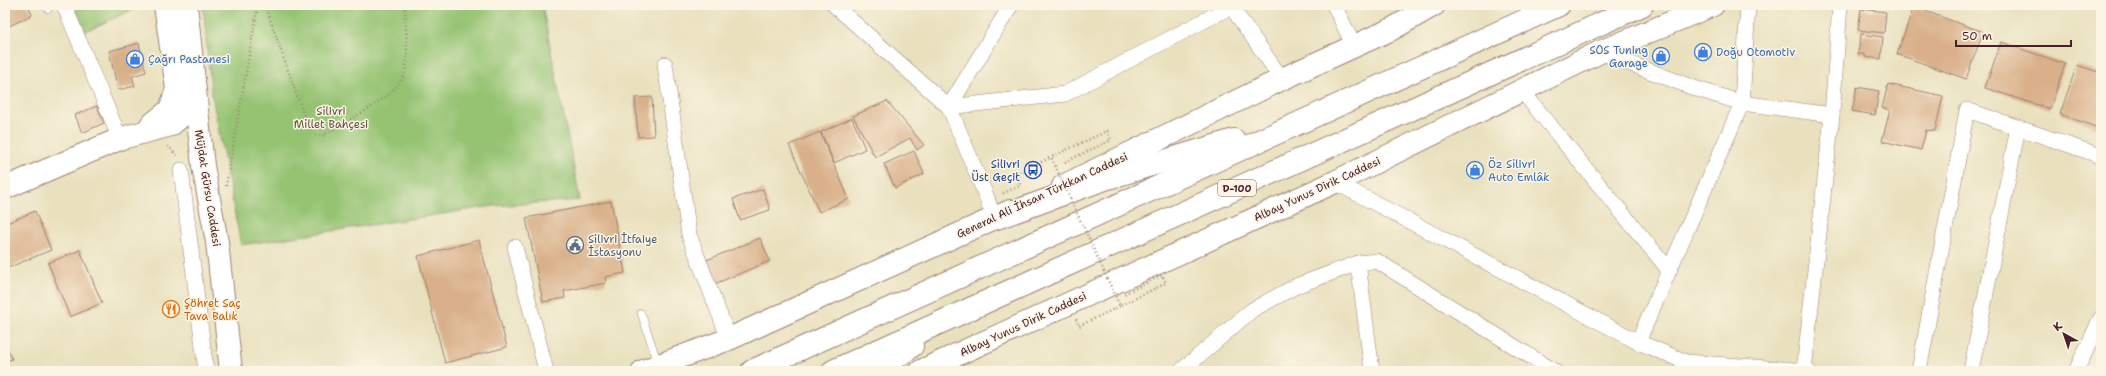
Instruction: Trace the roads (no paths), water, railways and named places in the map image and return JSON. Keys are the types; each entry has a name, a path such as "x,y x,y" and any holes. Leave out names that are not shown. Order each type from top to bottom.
{"main road":[{"path":"5,188 148,128 170,110 177,89 165,5"},
{"name":"Müjdat Gürsu Caddesi","path":"186,5 203,166 217,242 231,371"},
{"name":"General Ali İhsan Türkkan Caddesi","path":"651,368 729,339 994,219 1282,79 1392,29 1434,5"},
{"path":"752,371 1559,5"},
{"name":"D-100","path":"833,371 1642,5"},
{"name":"Albay Yunus Dirik Caddesi","path":"921,371 1335,182 1600,52 1713,5"},
{"path":"127,137 172,126 185,113 195,97"},
{"path":"994,219 1105,179 1216,145 1298,123"},
{"path":"878,371 949,319"}],"street":[{"path":"64,5 127,137"},
{"path":"834,5 949,107 987,198 994,219"},
{"path":"1334,5 1354,46"},
{"path":"1638,342 1742,103 1748,5"},
{"path":"1335,182 1685,366 1806,371 1832,115 1840,5"},
{"path":"949,107 1065,94 1230,6 1282,79"},
{"path":"949,107 1007,7"},
{"path":"1600,52 1694,88 1742,103 1832,115"},
{"path":"665,64 689,235 729,339"},
{"path":"1522,91 1669,270"},
{"path":"1919,371 1967,110 2101,156"},
{"path":"1971,371 2018,127"},
{"path":"181,170 206,371"},
{"path":"515,247 546,371"},
{"path":"1181,371 1252,310 1296,286 1358,263 1377,261 1554,371"},
{"path":"1358,263 1372,371"},
{"path":"2076,371 2101,318"}],"lane":[{"path":"642,313 651,368"}],"place":[{"name":"Doğu Otomotiv","path":"1703,52"},
{"name":"SOS Tuning Garage","path":"1661,56"},
{"name":"Çağrı Pastanesi","path":"135,59"},
{"name":"Silivri Üst Geçit","path":"1033,170"},
{"name":"Öz Silivri Auto Emlâk","path":"1475,170"},
{"name":"Silivri İtfaiye İstasyonu","path":"575,245"},
{"name":"Şöhret Saç Tava Balık","path":"171,309"}],"park label":[{"name":"Silivri Millet Bahçesi","path":"331,117"}]}
